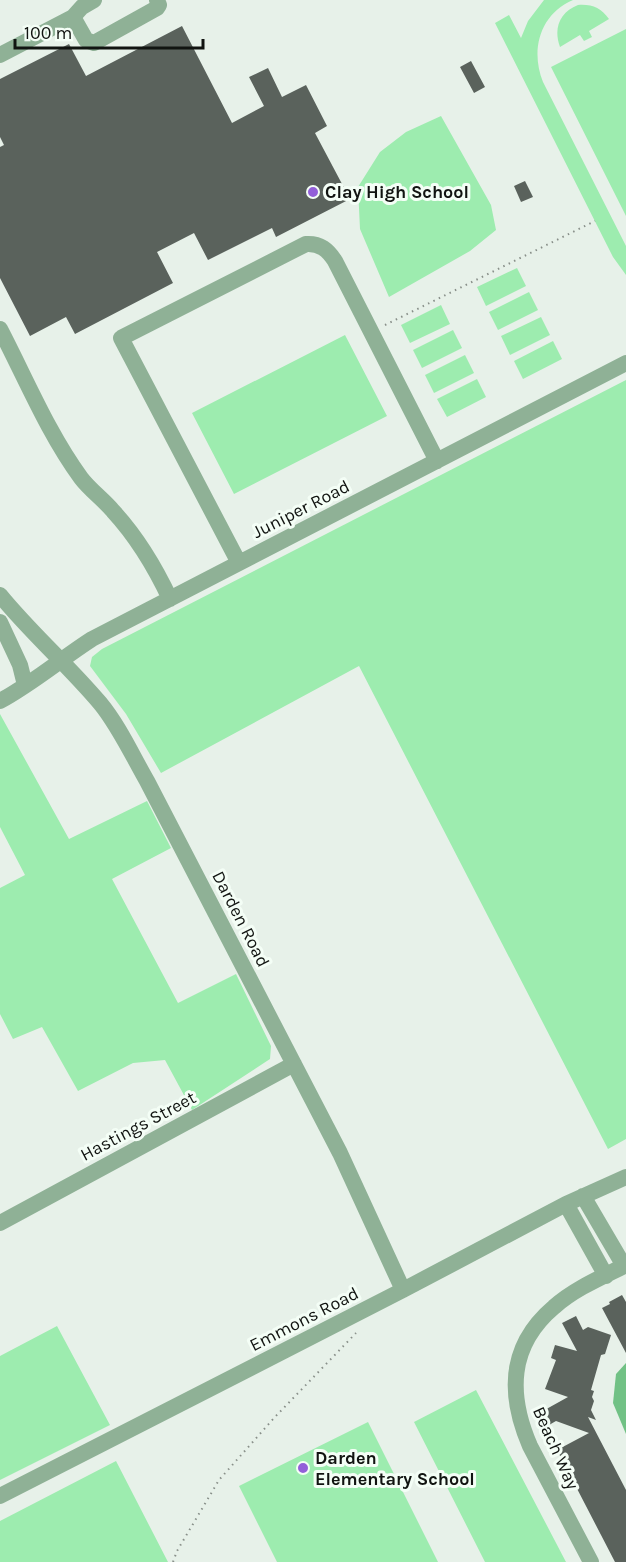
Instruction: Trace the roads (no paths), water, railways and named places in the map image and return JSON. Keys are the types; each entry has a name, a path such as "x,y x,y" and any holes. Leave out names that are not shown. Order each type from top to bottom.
{"street":[{"path":"0,55 73,17 94,0"},
{"path":"73,17 86,40 94,43 157,8 159,5 157,0"},
{"path":"238,563 121,338 306,244 313,243 322,246 335,261 437,461"},
{"path":"0,329 61,447 83,480 113,511 140,545 157,571 170,598"},
{"name":"Juniper Road","path":"0,701 92,639 626,363"},
{"name":"Darden Road","path":"0,595 102,705 120,733 340,1153 403,1290"},
{"path":"0,622 20,665 26,685"},
{"name":"Hastings Street","path":"0,1223 294,1064"},
{"name":"Emmons Road","path":"0,1496 566,1204 626,1177"},
{"path":"583,1196 625,1265"},
{"path":"566,1204 606,1276"},
{"name":"Beach Way","path":"591,1562 522,1427 515,1395 515,1377 525,1343 545,1315 566,1298 625,1265"}],"place":[{"name":"Clay High School","path":"313,192"},
{"name":"Darden Elementary School","path":"303,1468"}]}
